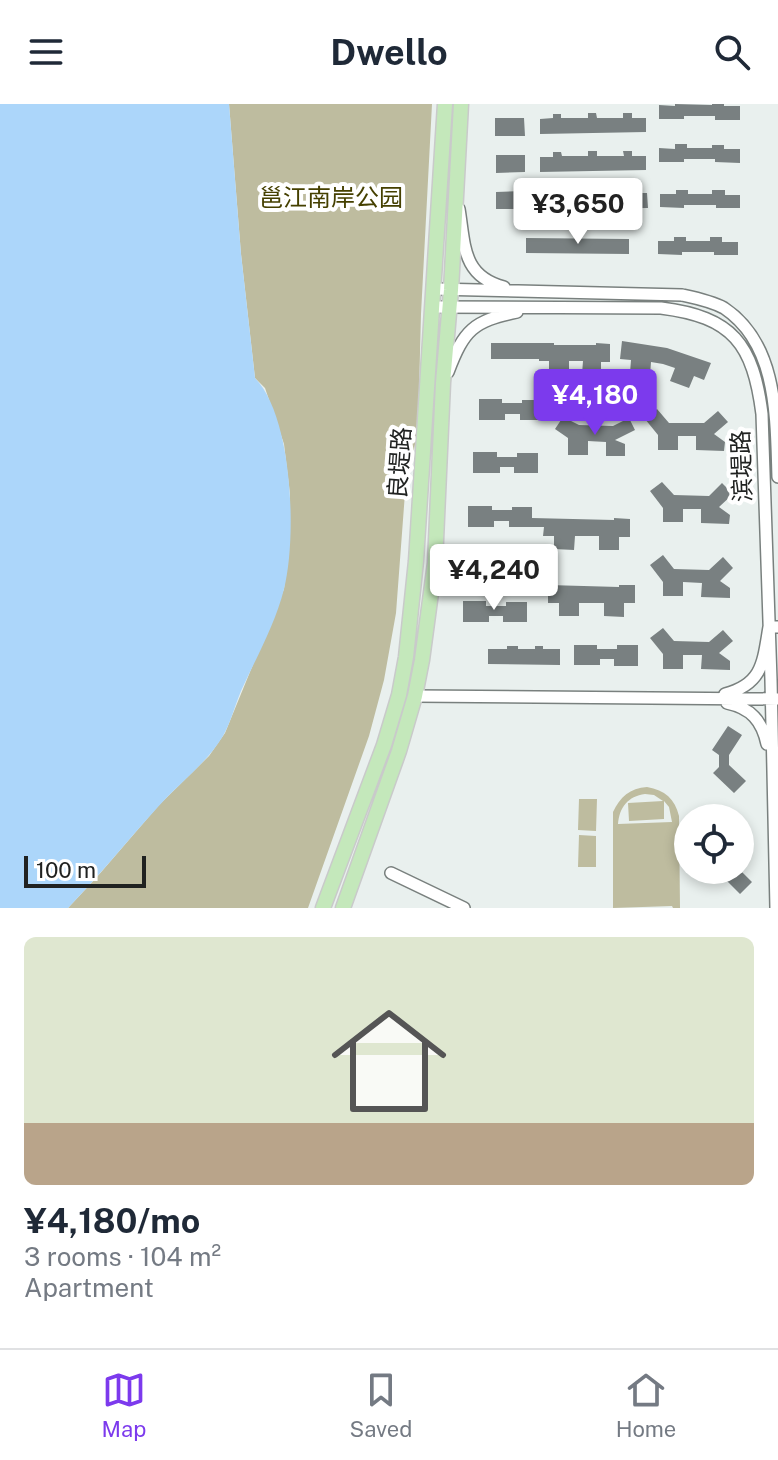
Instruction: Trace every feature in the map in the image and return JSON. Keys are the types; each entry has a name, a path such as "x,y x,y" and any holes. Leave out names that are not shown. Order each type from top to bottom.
{"main road":[{"name":"良堤路","path":"323,908 384,745 399,695 406,657 416,561 445,104"},
{"name":"良堤路","path":"343,908 399,751 422,660 435,563 461,104"},
{"path":"440,184 456,185"},
{"path":"427,382 443,383"}],"street":[{"path":"456,185 466,253 474,270 488,282 541,292"},
{"name":"滨堤路","path":"435,289 682,295 723,308 751,332 762,346 770,367 774,384 778,477"},
{"path":"540,308 522,306 518,300 521,294 541,292"},
{"name":"滨堤路","path":"433,307 680,310 714,321 739,342 747,354 758,384 762,414 774,627 776,908"},
{"path":"443,383 457,348 475,325 540,308"},
{"path":"709,699 738,691 753,680 763,663 774,627"},
{"path":"415,696 775,699"},
{"path":"709,699 739,705 756,716 766,736 775,768"},
{"path":"391,873 464,908"}],"green space":[{"name":"邕江南岸公园","path":"229,104 432,104 418,430 405,493 396,613 384,680 369,736 308,908 68,908 159,805 209,756 225,733 284,589 290,494 284,444 265,388 255,378"},
{"path":"653,788 664,793 674,804 674,884 680,884 680,908 613,908 613,812 626,794 636,789","holes":["645,794 663,801 628,803 629,821 664,819 664,801 669,807 672,822 618,824 622,808 629,800"]},
{"path":"579,799 597,799 596,831 578,830"},
{"path":"579,835 596,836 596,867 578,867"}],"water":[{"path":"0,104 229,104 255,378 268,396 277,420 289,479 290,540 284,589 226,731 209,756 157,808 68,908 0,908"}],"building":[{"path":"659,105 740,106 740,120 715,120 715,116 659,119"},
{"path":"588,113 596,113 597,118 623,118 623,113 632,113 632,118 646,118 646,132 540,134 540,119 553,118 553,114 561,114 561,118 588,118"},
{"path":"495,118 524,118 525,136 495,136"},
{"path":"675,144 687,144 687,148 724,145 724,149 740,149 740,163 715,162 715,159 659,162 659,148 675,149"},
{"path":"588,151 597,151 597,156 624,156 623,151 632,151 632,156 646,156 646,170 540,172 540,157 553,157 553,152 561,152 562,156 588,156"},
{"path":"496,155 525,155 525,172 496,173"},
{"path":"625,188 633,188 633,193 647,193 648,208 542,209 542,194 555,194 554,189 563,189 563,194 590,194 590,189 598,189 598,194 625,193"},
{"path":"676,190 688,190 688,194 712,194 712,190 725,190 725,195 740,195 740,208 716,208 716,205 660,207 660,194 676,194"},
{"path":"526,191 526,209 496,209 496,192"},
{"path":"674,237 686,237 686,241 710,241 710,237 722,237 722,242 738,242 738,255 714,255 714,252 658,254 658,241 674,241"},
{"path":"526,238 629,239 629,254 526,253"},
{"path":"622,341 667,348 711,363 704,380 694,376 689,388 670,381 675,368 663,364 651,362 650,376 630,373 631,360 620,359"},
{"path":"491,343 610,344 610,362 601,362 601,374 582,374 583,361 569,361 569,374 549,374 549,361 491,359"},
{"path":"479,399 502,399 502,403 543,400 543,420 520,420 520,414 505,414 505,420 479,420"},
{"path":"657,409 669,423 704,423 718,411 728,422 714,434 725,442 724,451 696,450 696,436 678,436 678,450 658,450 658,435 645,419"},
{"path":"563,417 579,425 613,426 629,418 635,430 615,440 625,444 625,456 606,456 606,442 588,441 588,455 568,455 568,438 555,429"},
{"path":"473,452 497,452 497,457 538,453 538,473 514,473 514,467 500,467 500,473 473,473"},
{"path":"662,482 674,495 709,496 722,483 733,494 719,507 730,515 729,524 701,523 701,509 683,509 683,522 663,522 663,508 650,491"},
{"path":"468,506 492,506 492,510 532,507 532,518 630,519 630,537 619,537 619,550 599,550 599,536 575,536 574,550 554,549 554,536 543,536 544,527 509,527 509,521 494,521 494,527 468,527"},
{"path":"464,554 487,554 487,559 528,555 528,576 504,576 504,569 490,569 490,575 464,575"},
{"path":"663,555 674,569 709,570 723,557 733,568 720,581 730,588 730,598 701,597 702,583 683,582 683,596 663,596 663,582 650,565"},
{"path":"548,585 635,585 635,603 624,603 624,617 604,616 604,603 579,603 579,616 559,616 559,603 548,603"},
{"path":"463,601 486,601 486,606 527,602 527,622 503,622 503,616 489,616 489,622 463,622"},
{"path":"663,628 674,641 709,642 723,630 733,641 719,653 730,661 730,670 701,669 702,655 683,655 683,669 663,669 663,654 650,638"},
{"path":"574,645 617,649 617,645 638,645 638,666 614,666 614,659 600,659 600,665 574,665"},
{"path":"507,646 560,649 560,665 488,664 488,649 507,649"},
{"path":"728,726 742,735 729,755 729,765 746,781 734,793 713,773 719,767 719,755 712,750"},
{"path":"730,884 750,884 740,894"}]}
